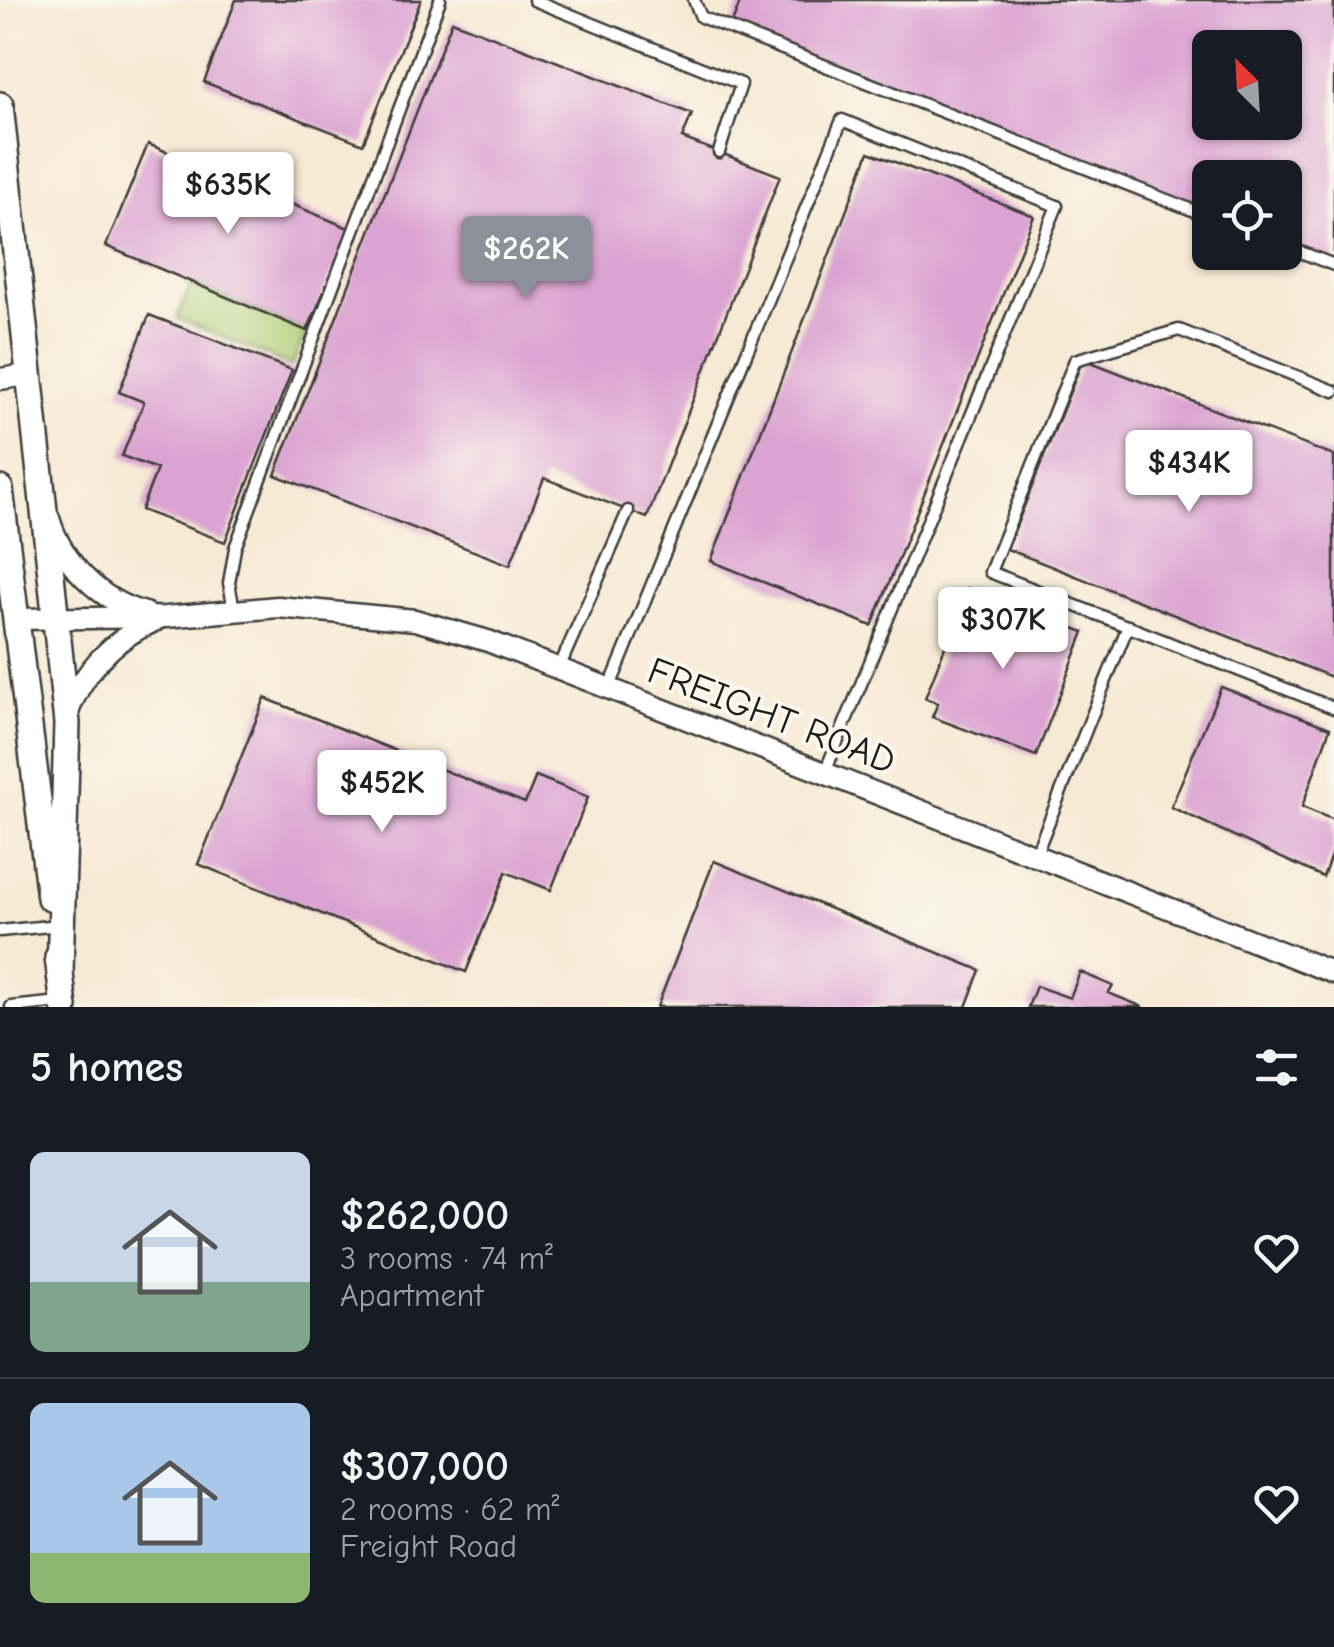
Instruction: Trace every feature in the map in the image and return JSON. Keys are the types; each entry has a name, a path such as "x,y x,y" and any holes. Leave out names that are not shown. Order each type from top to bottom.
{"street":[{"path":"0,105 66,718 57,926"},
{"path":"0,380 28,376"},
{"name":"FREIGHT ROAD","path":"40,487 52,528 72,566 101,592 137,611 166,617"},
{"path":"0,488 64,1004"},
{"name":"FREIGHT ROAD","path":"14,619 166,617 278,606 415,620 488,641 1334,974"},
{"name":"FREIGHT ROAD","path":"66,718 71,702 107,651 130,631 166,617"}],"lane":[{"path":"234,611 229,584 236,548 440,0"},
{"path":"534,0 741,84 719,152"},
{"path":"694,0 700,16 1192,210"},
{"path":"609,689 842,120 1057,206 824,773"},
{"path":"1302,253 1334,266"},
{"path":"1334,392 1179,330 1074,360 990,572 1334,708"},
{"path":"559,669 628,511"},
{"path":"1035,856 1128,626"},
{"path":"0,932 57,926"},
{"path":"11,1007 64,1004"}],"green space":[{"path":"191,284 307,331 292,366 177,318"}],"building":[{"path":"236,0 421,0 363,144 204,82"},
{"path":"741,0 1334,0 1334,268 1302,255 1302,160 1192,160 1192,212 730,28"},
{"path":"452,21 692,114 682,138 780,176 647,518 544,478 510,565 275,475"},
{"path":"148,144 351,229 307,331 106,246"},
{"path":"869,152 1034,216 872,626 711,561"},
{"path":"149,315 292,370 225,542 141,510 157,469 122,456 144,402 119,392"},
{"path":"1083,359 1334,456 1334,678 1007,549"},
{"path":"968,588 1084,632 1036,756 932,717 938,703 925,698"},
{"path":"1221,687 1330,728 1302,807 1334,820 1334,847 1323,877 1171,807"},
{"path":"265,698 525,803 536,776 588,797 551,890 506,872 466,972 198,864"},
{"path":"714,861 980,970 966,1007 657,1007"},
{"path":"1080,972 1113,986 1108,993 1143,1007 1028,1007 1036,986 1070,998"}]}
